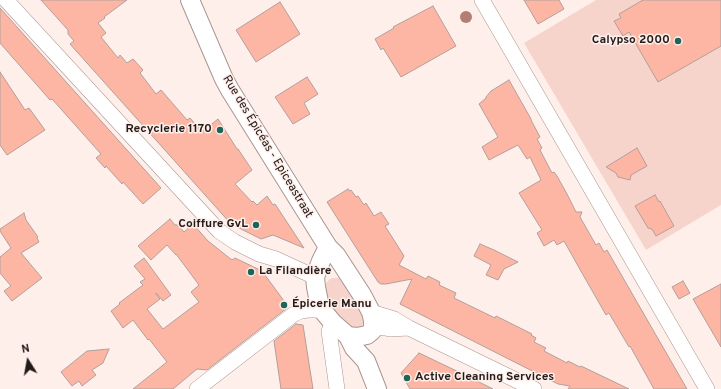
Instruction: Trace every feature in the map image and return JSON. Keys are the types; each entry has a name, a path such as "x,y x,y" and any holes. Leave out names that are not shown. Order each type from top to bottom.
{"street":[{"path":"6,0 219,231 259,254 276,259 315,277"},
{"name":"Rue des Épicéas - Epiceastraat","path":"190,0 227,84 328,247 336,255 362,294 370,324"},
{"path":"482,0 707,389"},
{"path":"328,247 315,277 319,302 328,317 337,389"},
{"path":"315,277 325,272 337,269 346,270"},
{"path":"197,389 294,314 308,310 316,310 328,317 348,336 354,348 366,361 376,389"},
{"path":"370,324 390,330 409,328 534,389"},
{"path":"348,336 357,337 370,324"},
{"path":"366,361 370,324"}],"shaded area":[{"path":"596,0 721,0 721,205 646,250 524,43"},
{"path":"330,279 343,279 346,282 363,316 364,321 362,326 358,329 352,330 336,316 326,299 324,286"}],"building":[{"path":"41,0 127,0 98,23 106,33 101,37 118,58 120,55 127,63 133,59 143,70 140,73 156,94 161,90 187,120 190,118 202,132 218,119 252,170 235,184 252,202 253,201 257,205 267,196 273,205 275,204 304,248 273,235 261,239 231,224 70,44 74,41 68,34 68,30"},
{"path":"524,0 559,0 564,9 538,24"},
{"name":"Calypso 2000","path":"643,0 721,0 721,46 658,82 629,32 623,36 614,21 621,18 619,14"},
{"path":"280,2 300,34 256,62 236,30"},
{"path":"433,6 456,46 401,77 383,48 381,50 375,39 394,28 393,27"},
{"path":"0,8 161,188 143,204 123,182 122,184 106,166 105,168 96,158 101,154 52,99 50,100 0,43"},
{"path":"0,72 25,110 29,108 45,130 7,155 0,145"},
{"path":"307,77 318,94 304,103 310,114 293,124 275,97"},
{"path":"509,80 540,137 537,139 542,148 540,150 552,173 554,172 557,176 576,212 582,212 580,217 596,245 599,243 604,252 607,250 687,389 654,389 630,346 629,347 609,313 606,315 564,241 557,245 554,240 544,246 537,233 542,230 519,193 541,180 530,157 527,159 518,145 489,160 482,147 498,137 479,104 491,91"},
{"path":"637,148 647,166 631,175 630,180 618,177 616,173 606,167"},
{"path":"348,189 349,191 351,190 356,197 358,196 364,205 366,203 374,216 381,212 389,224 385,226 404,256 399,265 426,279 428,276 440,282 439,285 456,293 454,298 495,318 496,316 532,334 531,335 536,338 534,342 546,348 544,351 567,363 568,361 580,367 581,366 629,389 568,389 570,386 558,384 400,304 412,279 386,284 381,284 378,282 327,202"},
{"path":"655,195 674,226 656,236 652,229 648,228 635,206"},
{"path":"24,213 26,220 38,237 39,242 21,253 42,278 12,301 4,291 11,286 0,273 0,257 11,248 0,229"},
{"path":"170,219 184,232 193,224 208,241 232,260 235,258 262,271 287,305 287,308 207,370 197,369 173,389 133,389 167,362 133,320 123,328 111,311 143,285 140,282 145,279 134,266 144,258 171,295 163,301 156,293 160,299 147,309 163,329 199,302 191,292 199,285 176,254 167,245 151,260 138,246"},
{"path":"480,244 518,262 504,269 498,280 486,275 491,265 474,256"},
{"path":"683,281 690,293 679,299 672,287"},
{"path":"721,284 721,347 693,299"},
{"path":"296,324 303,325 313,389 281,389 274,341"},
{"path":"109,349 103,363 92,370 96,375 82,386 79,381 72,386 61,372 87,351"},
{"path":"419,353 493,389 410,389 401,373"}],"place":[{"name":"Calypso 2000","path":"678,41"},
{"name":"Recyclerie 1170","path":"220,130"},
{"name":"Coiffure GvL","path":"256,225"},
{"name":"La Filandière","path":"251,272"},
{"name":"Épicerie Manu","path":"284,305"},
{"name":"Active Cleaning Services","path":"407,378"}]}
